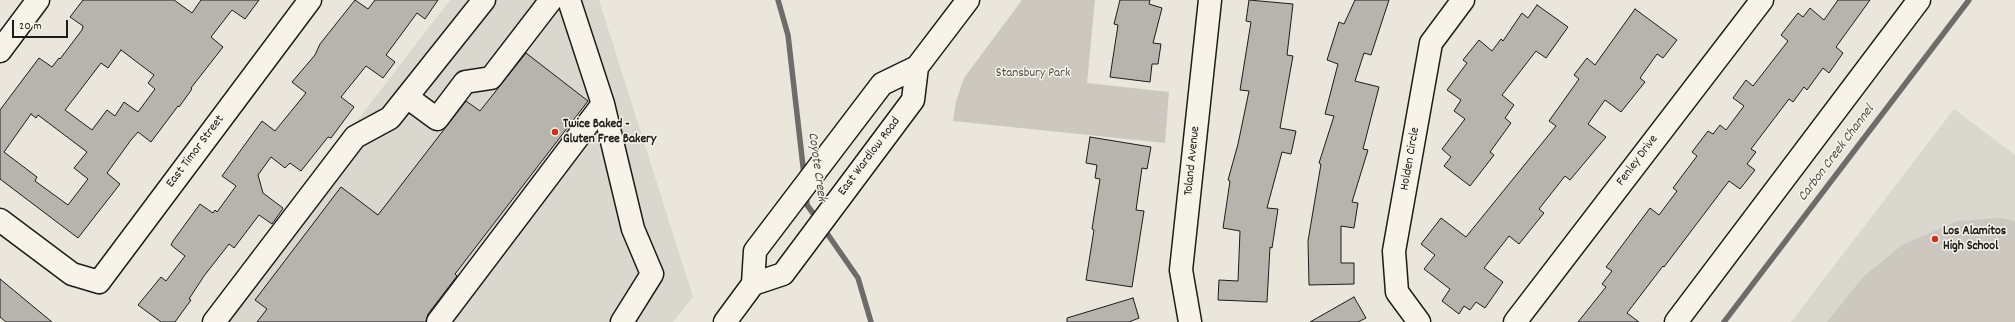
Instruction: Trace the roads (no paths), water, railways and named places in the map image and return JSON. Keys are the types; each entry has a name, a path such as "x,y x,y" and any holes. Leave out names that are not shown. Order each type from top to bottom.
{"street":[{"path":"0,51 38,0"},
{"name":"East Timor Street","path":"0,220 72,274 99,282 310,0"},
{"path":"214,322 355,137 390,118 484,0"},
{"path":"407,97 438,119 466,82 491,78 551,0"},
{"path":"569,0 603,104 633,229 652,274 622,322"},
{"path":"725,322 753,284 755,251 882,84 917,67 968,0"},
{"name":"Toland Avenue","path":"1190,322 1181,270 1210,0"},
{"name":"Holden Circle","path":"1419,322 1397,292 1394,251 1431,43 1463,0"},
{"name":"Fenley Drive","path":"1515,322 1762,0"},
{"path":"1676,322 1919,0"},
{"name":"East Wardlow Road","path":"753,284 783,274 913,100 917,67"},
{"path":"438,322 603,104"}],"waterway":[{"name":"Coyote Creek","path":"778,0 788,35 804,175"},
{"name":"Carbon Creek Channel","path":"1724,322 1969,0"},
{"name":"Coyote Creek","path":"806,194 807,205 818,220"},
{"name":"Coyote Creek","path":"824,229 858,278 871,322"}],"place":[{"name":"Twice Baked - Gluten Free Bakery","path":"555,132"},
{"name":"Los Alamitos High School","path":"1935,239"}],"park label":[{"name":"Stansbury Park","path":"1033,74"}]}
